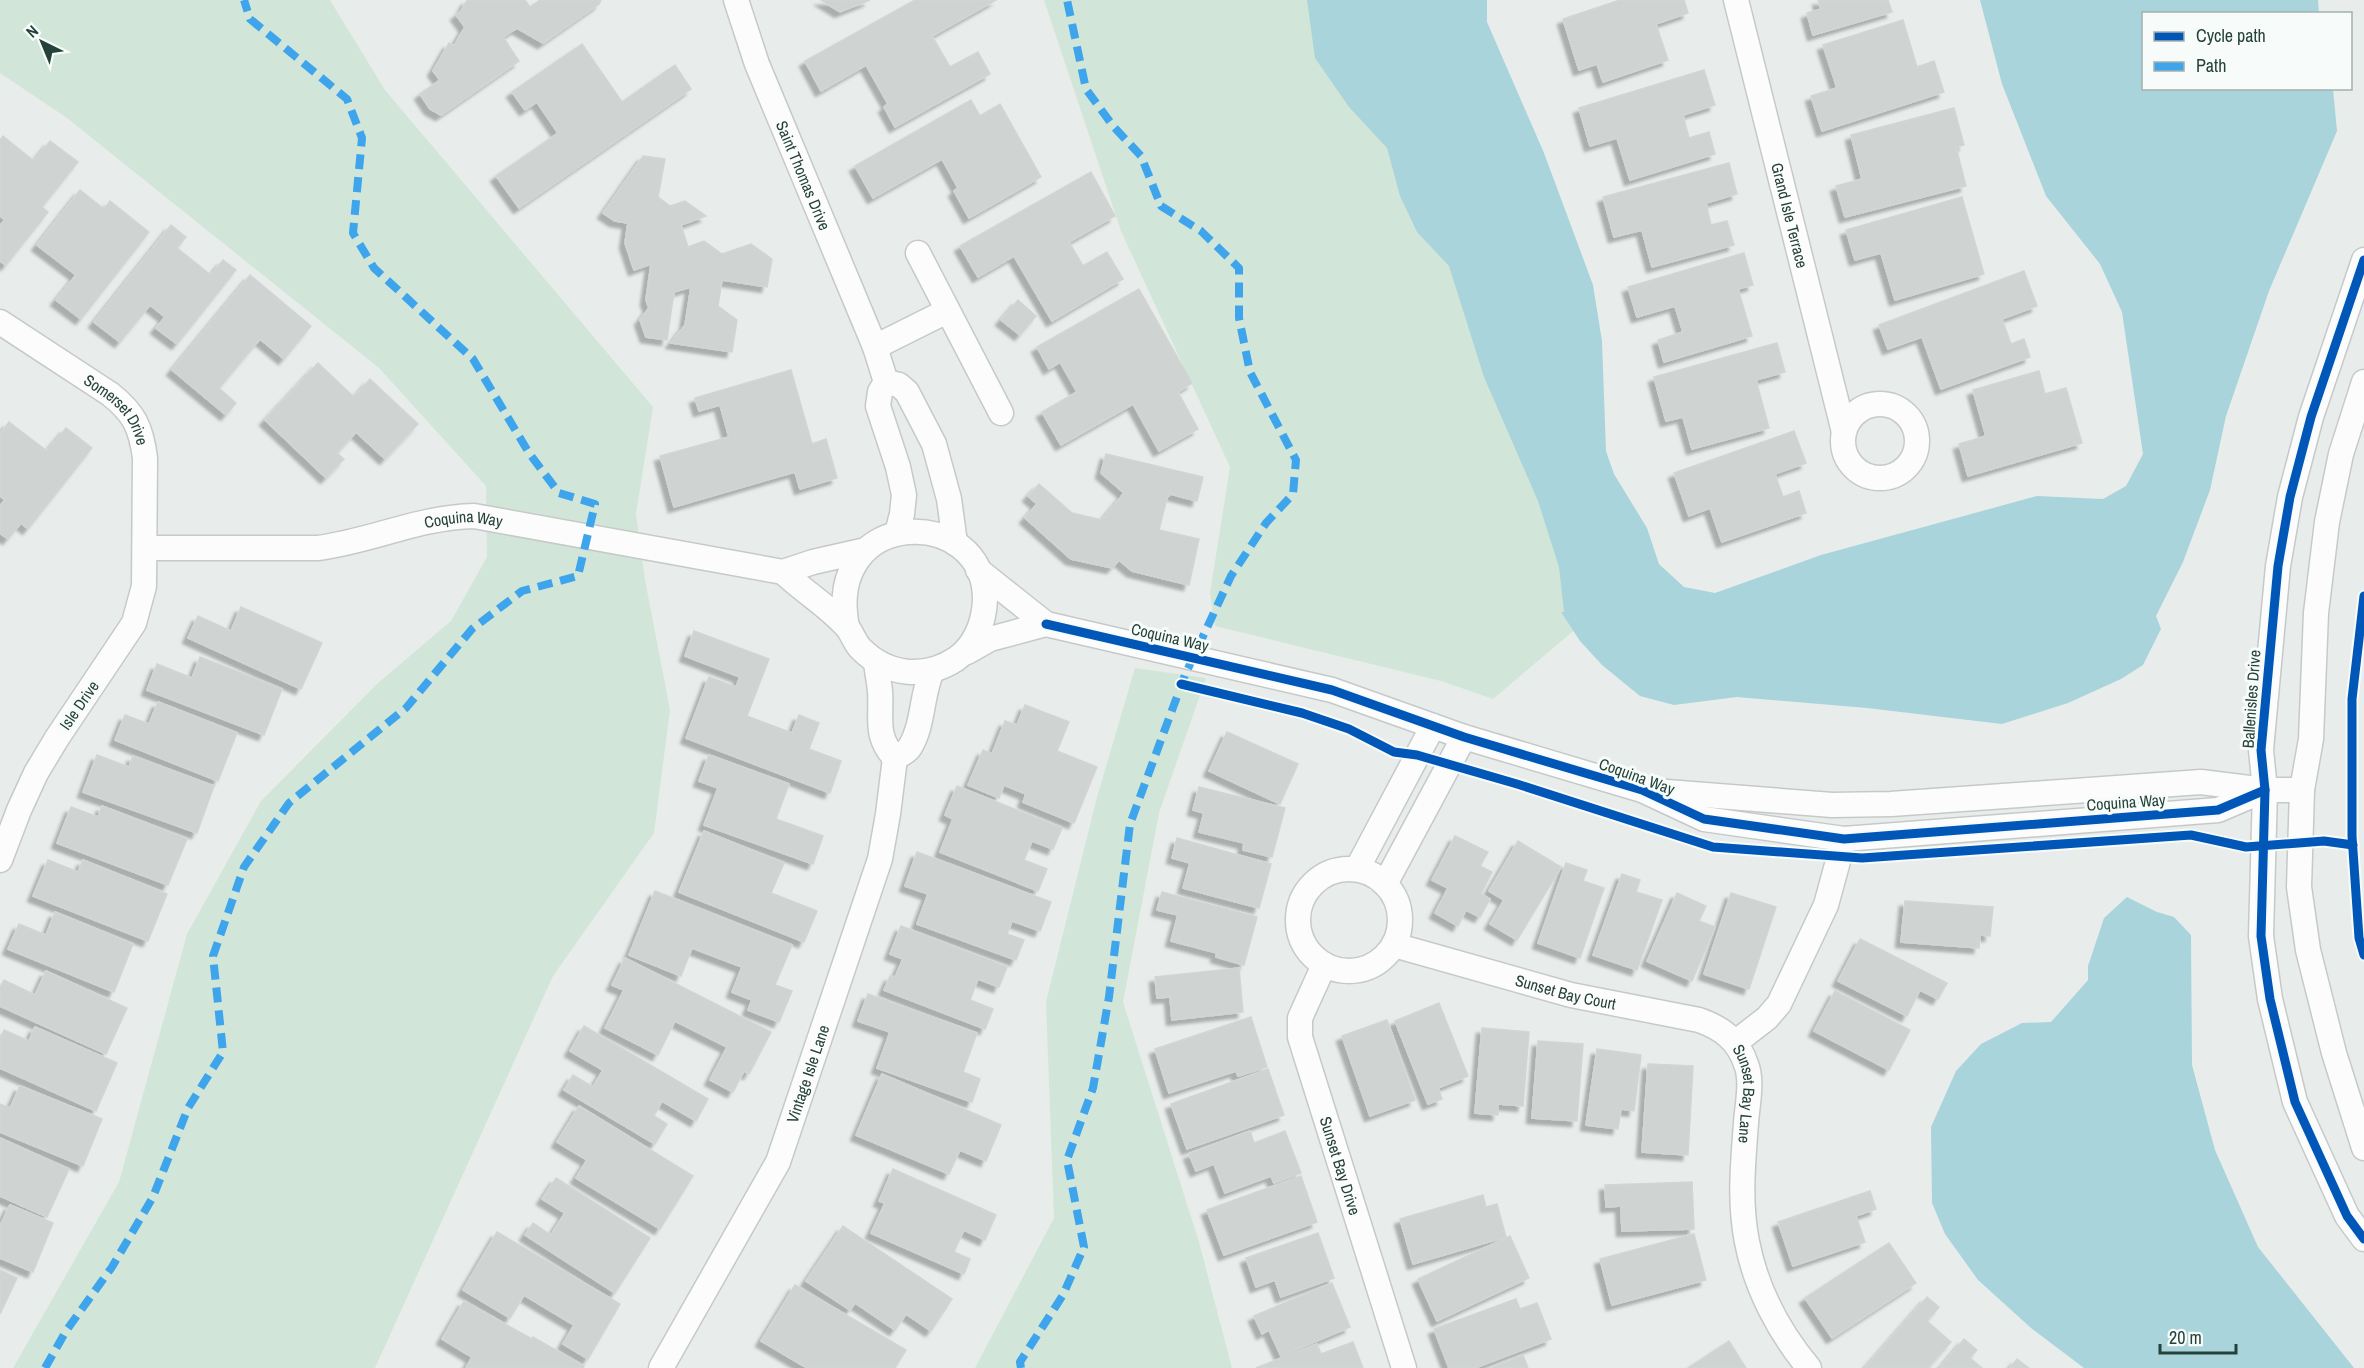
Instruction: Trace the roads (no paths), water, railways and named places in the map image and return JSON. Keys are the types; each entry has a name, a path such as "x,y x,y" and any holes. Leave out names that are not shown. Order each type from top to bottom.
{"street":[{"name":"Saint Thomas Drive","path":"736,0 756,64 875,347 886,382"},
{"name":"Grand Isle Terrace","path":"1736,0 1844,432"},
{"path":"918,254 947,311 953,317 1001,413"},
{"name":"Ballenisles Drive","path":"2364,260 2311,417 2290,497 2278,566 2261,750 2265,790 2261,936 2270,999 2295,1102 2348,1216 2364,1239"},
{"path":"875,347 947,311"},
{"name":"Somerset Drive","path":"0,322 110,394 126,407 136,422 143,440 145,458 145,548"},
{"path":"897,533 904,495 878,406 880,392 886,382 899,385 907,392 934,444 949,499 955,543"},
{"path":"2364,382 2341,454 2327,522 2316,613 2312,739 2302,790 2299,887 2308,950 2334,1053 2364,1148"},
{"path":"887,432 920,417"},
{"name":"Coquina Way","path":"145,548 318,549 340,546 433,519 474,516 783,572 813,562 866,550"},
{"path":"783,572 847,627 859,647 876,662 893,670 913,673 932,671 948,664 962,655 976,637 984,615 985,592 978,570 968,555 955,543 937,534 917,531 897,533 881,539 866,550 853,566 845,586 843,606 847,627"},
{"name":"Isle Drive","path":"0,860 36,773 134,623 144,586 145,548"},
{"name":"Coquina Way","path":"978,570 1046,624 1332,690 1464,737 1642,790 1704,819 1844,839 2218,810 2265,790"},
{"name":"Coquina Way","path":"962,655 990,639 1046,624"},
{"path":"876,662 880,690 879,728 886,749 895,758 909,749 920,724 924,696 932,671"},
{"path":"1356,869 1433,726"},
{"path":"1385,884 1464,737"},
{"name":"Vintage Isle Lane","path":"661,1368 778,1162 880,859 895,758"},
{"name":"Coquina Way","path":"1642,790 1705,793 1832,805 1891,804 2201,782 2265,790 2302,790"},
{"name":"Sunset Bay Lane","path":"1809,1368 1774,1319 1758,1281 1747,1242 1742,1181 1749,1084 1747,1066 1736,1042 1767,1018 1779,1004 1826,905 1844,839"},
{"path":"1356,869 1372,874 1385,884 1395,898 1400,913 1399,929 1394,945 1383,959 1367,968 1350,972 1324,965 1306,948 1299,932 1298,915 1302,899 1311,885 1324,875 1340,870 1356,869"},
{"name":"Sunset Bay Court","path":"1394,945 1570,995 1699,1020 1717,1026 1736,1042"},
{"name":"Sunset Bay Drive","path":"1324,965 1300,1018 1300,1037 1404,1368"}],"water":[{"path":"1307,0 1487,0 1487,22 1544,153 1593,285 1602,341 1606,451 1614,474 1647,528 1659,564 1684,587 1715,593 1821,555 2037,496 2103,499 2126,486 2143,454 2122,312 2100,264 2046,196 2002,84 1980,0 2318,0 2319,12 2142,12 2142,90 2333,90 2337,131 2269,291 2226,416 2210,490 2183,562 2156,616 2161,629 2143,665 2121,679 2068,703 2002,724 1867,708 1737,697 1674,705 1640,696 1602,665 1580,641 1561,612 1564,612 1559,567 1538,501 1484,377 1449,266 1417,232 1400,196 1387,148 1349,107 1315,58"},
{"path":"2127,897 2157,912 2174,917 2191,935 2192,1065 2215,1150 2258,1247 2354,1368 2084,1368 2031,1328 1978,1280 1945,1234 1932,1203 1931,1127 1956,1071 1981,1044 2022,1023 2051,1022 2088,980 2088,966 2104,918"}]}
